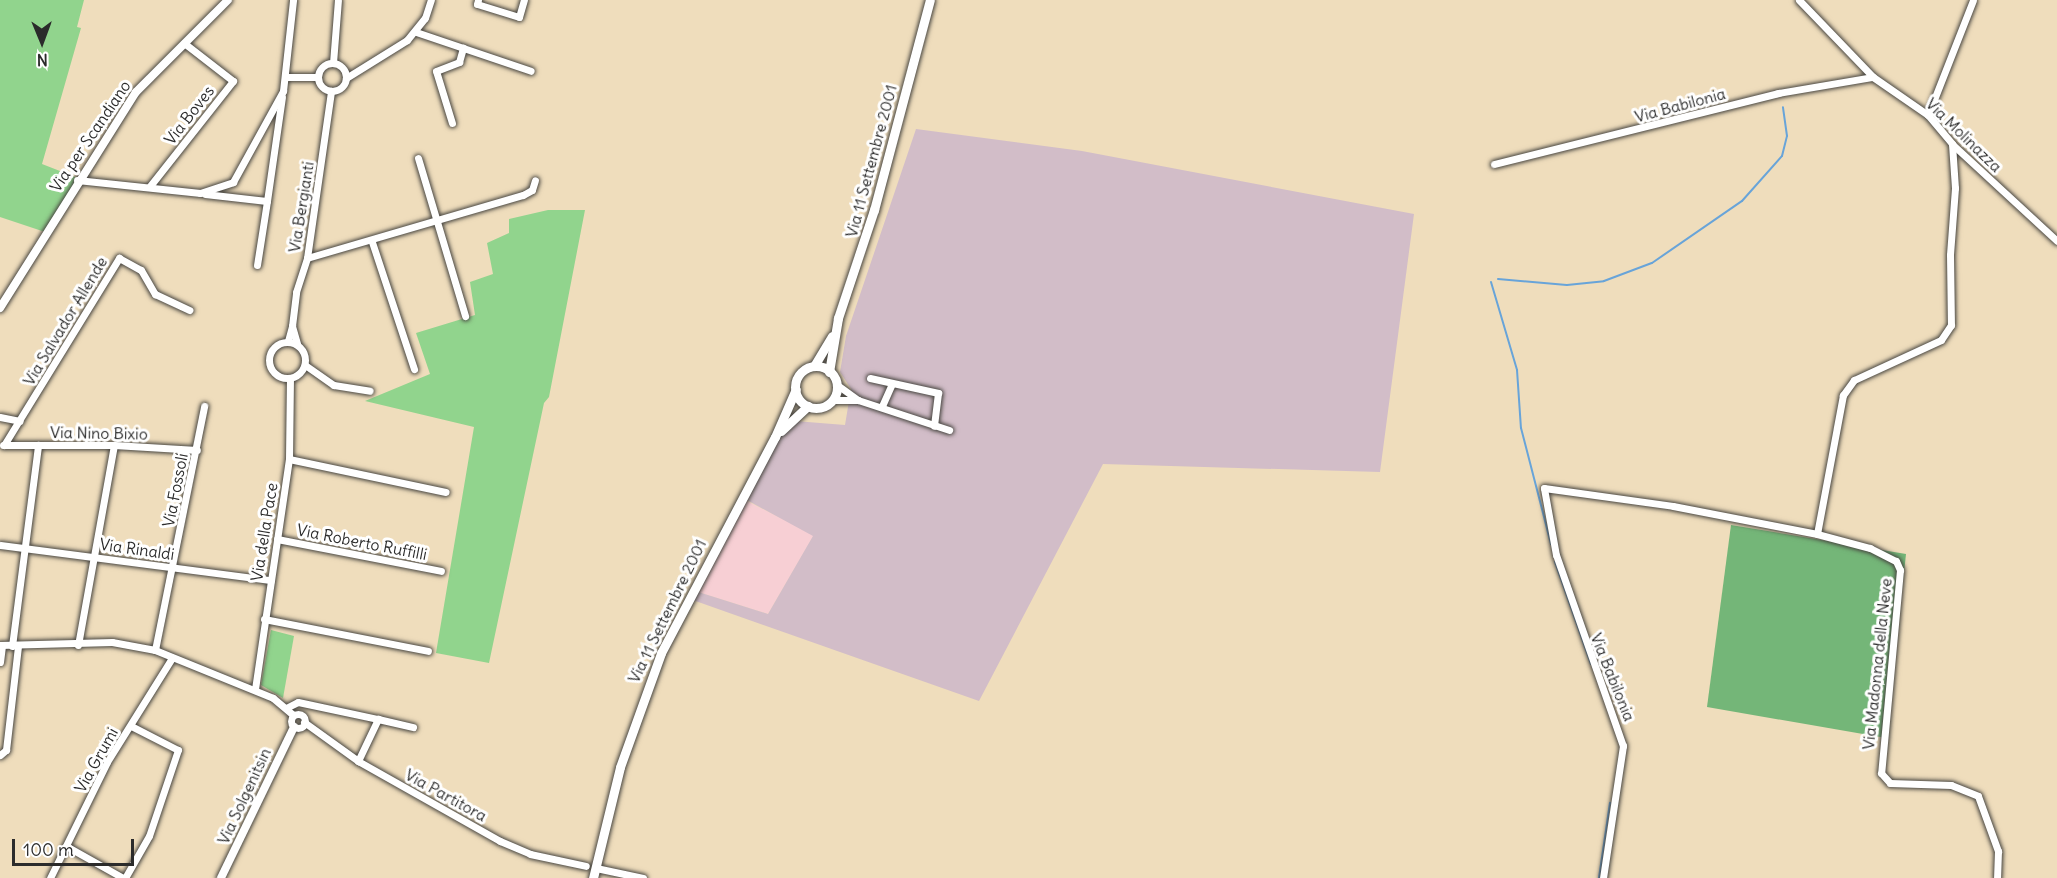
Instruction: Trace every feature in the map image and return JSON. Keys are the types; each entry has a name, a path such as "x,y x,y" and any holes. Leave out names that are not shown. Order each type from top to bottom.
{"main road":[{"name":"Via 11 Settembre 2001","path":"829,372 835,328 874,210 930,0"},
{"name":"Via 11 Settembre 2001","path":"593,878 591,867 621,767 657,661 775,437 802,371 814,366 835,328"},
{"path":"814,366 829,372 837,385 832,400"},
{"path":"795,389 808,406"},
{"name":"Via 11 Settembre 2001","path":"775,437 808,406 820,408 832,400"}],"street":[{"name":"Via per Scandiano","path":"0,308 77,180 136,92 228,0"},
{"path":"257,265 285,77 293,0"},
{"path":"333,63 339,0"},
{"path":"346,78 344,70 333,63 325,65 318,77 320,85 331,91 340,89 346,78 379,61 416,32 431,0"},
{"path":"478,0 477,4 519,17 524,0"},
{"name":"Via Molinazza","path":"1799,0 1873,77 1928,115 1952,144 2057,241"},
{"path":"1928,115 1973,0"},
{"path":"416,32 531,71"},
{"name":"Via Boves","path":"150,186 233,81 184,43"},
{"path":"452,123 436,71 459,62 463,48"},
{"path":"285,77 318,77"},
{"name":"Via Babilonia","path":"1494,164 1778,93 1873,77"},
{"path":"201,193 233,182 283,91"},
{"name":"Via Bergianti","path":"290,378 274,373 269,358 273,348 288,341 292,326 296,292 307,258 331,91"},
{"path":"1817,534 1843,394 1854,380 1941,340 1951,325 1955,188 1952,144"},
{"path":"418,158 465,316"},
{"path":"77,180 150,186 267,201"},
{"path":"307,258 372,242 523,195 532,189 535,180"},
{"path":"372,242 414,369"},
{"name":"Via Salvador Allende","path":"2,445 20,421 119,258 141,270 155,294 190,310"},
{"name":"Via Bergianti","path":"292,326 297,344 305,356 305,365"},
{"path":"288,341 297,344"},
{"path":"290,378 305,365 334,385 370,391"},
{"name":"Via della Pace","path":"255,689 289,459 290,378"},
{"path":"870,378 938,393 934,426"},
{"path":"882,406 892,384"},
{"path":"837,385 858,400"},
{"path":"832,400 858,400 882,406 949,430"},
{"name":"Via Fossoli","path":"154,650 173,568 204,405"},
{"path":"0,417 20,421"},
{"name":"Via Nino Bixio","path":"2,445 114,445 196,450"},
{"path":"0,755 6,750 24,548 38,445"},
{"path":"78,645 92,556 114,445"},
{"path":"289,459 446,492"},
{"name":"Via Babilonia","path":"1544,488 1556,555 1623,746 1603,878"},
{"name":"Via Madonna della Neve","path":"1544,488 1673,506 1817,534 1870,548 1896,561 1900,570 1881,773 1890,783 1951,785 1978,796 1998,851 1997,878"},
{"name":"Via Roberto Ruffilli","path":"277,538 441,571"},
{"name":"Via Rinaldi","path":"0,545 271,580"},
{"path":"264,619 428,651"},
{"name":"Via Partitora","path":"1,645 78,645 112,642 154,650 255,689 286,708 293,715 301,715 304,722 358,761 500,841 530,854 643,878"},
{"path":"0,662 1,645"},
{"name":"Via Grumi","path":"50,878 107,762 172,658"},
{"path":"286,708 297,702 413,727"},
{"path":"293,715 291,722 294,727 304,722"},
{"path":"358,761 378,719"},
{"path":"66,846 124,878 149,836 178,750 131,726"},
{"name":"Via Solgenitsin","path":"220,878 294,727"}],"shaded area":[{"path":"916,129 1082,151 1414,214 1380,472 1103,464 979,701 687,598 692,590 768,614 813,536 743,498 777,437 795,421 845,425 851,389 840,372 846,336"},
{"path":"745,500 814,535 768,614 698,592"}],"green space":[{"path":"0,0 84,0 77,27 81,28 42,164 83,180 51,234 0,217"},
{"path":"548,210 585,210 549,397 544,403 489,663 436,653 474,427 365,401 430,374 416,333 475,315 470,282 493,274 487,243 509,233 509,219"},
{"path":"1731,525 1906,554 1886,738 1707,707"},
{"path":"271,630 294,636 283,698 261,685"}],"waterway":[{"path":"1498,279 1567,285 1604,281 1652,263 1742,201 1782,156 1787,136 1783,107"},
{"path":"1491,282 1517,370 1521,428 1551,544"},
{"path":"1555,562 1591,664"},
{"path":"1599,878 1610,803"}]}
